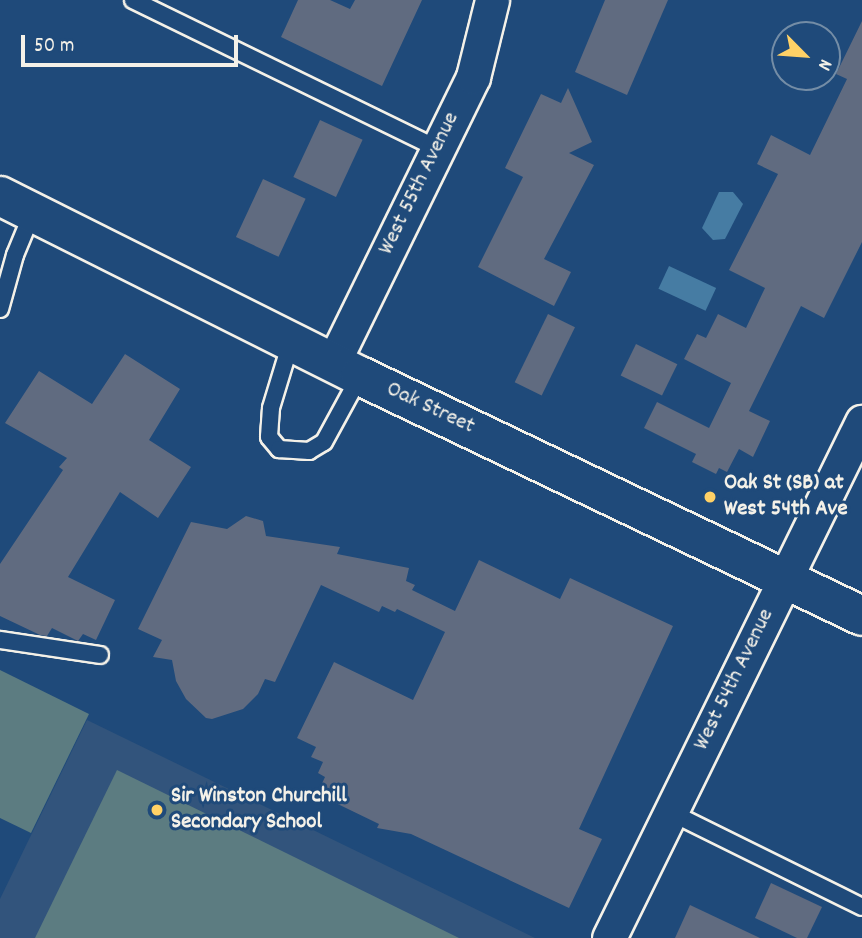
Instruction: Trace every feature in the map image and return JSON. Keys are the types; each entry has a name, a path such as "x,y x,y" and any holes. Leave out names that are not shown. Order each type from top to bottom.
{"main road":[{"name":"Oak Street","path":"16,205 346,369 862,616"}],"street":[{"name":"West 55th Avenue","path":"346,369 438,149 473,77 492,0"},
{"name":"West 54th Avenue","path":"609,938 862,422"}],"lane":[{"path":"133,0 438,149"},
{"path":"0,309 15,255 16,205"},
{"path":"291,342 271,408 269,437 279,449 309,451 324,442 346,369"},
{"path":"0,640 100,655"},
{"path":"670,812 862,907"}],"shaded area":[{"path":"719,192 733,192 743,204 725,239 713,240 702,228"},
{"path":"669,266 716,288 706,311 658,289"},
{"name":"Sir Winston Churchill Secondary School","path":"87,720 535,938 0,938 0,899"}],"green space":[{"path":"0,670 89,714 31,833 0,818"},
{"path":"117,770 459,938 35,938"}],"building":[{"path":"298,0 330,0 350,9 355,0 422,0 382,86 281,37"},
{"path":"605,0 668,0 627,95 575,72"},
{"path":"862,21 862,242 824,318 801,306 749,411 770,421 753,457 739,449 727,472 719,468 716,474 692,462 696,454 644,428 657,402 709,428 731,383 684,359 697,334 706,338 718,314 746,328 765,288 729,270 778,174 757,164 771,135 810,155 847,79 841,76 841,64"},
{"path":"568,88 592,142 569,153 594,165 544,259 571,272 554,306 478,267 523,177 505,168 541,94 561,103"},
{"path":"320,120 363,140 336,197 293,177"},
{"path":"263,179 306,199 279,257 236,237"},
{"path":"548,314 575,327 542,395 515,382"},
{"path":"636,344 677,364 662,396 621,375"},
{"path":"125,354 180,389 149,440 191,467 158,518 120,492 68,577 115,600 96,640 83,634 78,641 52,628 47,636 40,635 0,616 0,564 63,470 59,467 67,458 5,423 39,371 92,404"},
{"path":"246,516 263,521 266,536 340,547 337,554 409,568 406,581 415,585 412,590 455,611 479,560 560,599 570,578 673,626 579,829 602,839 569,908 411,834 377,828 379,824 317,794 325,777 318,773 323,762 311,757 316,747 297,738 334,662 413,700 445,632 397,609 395,612 382,606 379,612 321,585 275,682 265,679 258,694 243,709 212,719 206,718 186,699 176,681 172,660 153,657 162,640 138,629 191,522 227,529"},
{"path":"771,883 822,907 807,938 797,938 755,918"},
{"path":"690,905 760,938 675,938"}],"place":[{"name":"Oak St (SB) at West 54th Ave","path":"710,497"},
{"name":"Sir Winston Churchill Secondary School","path":"157,810"}]}
